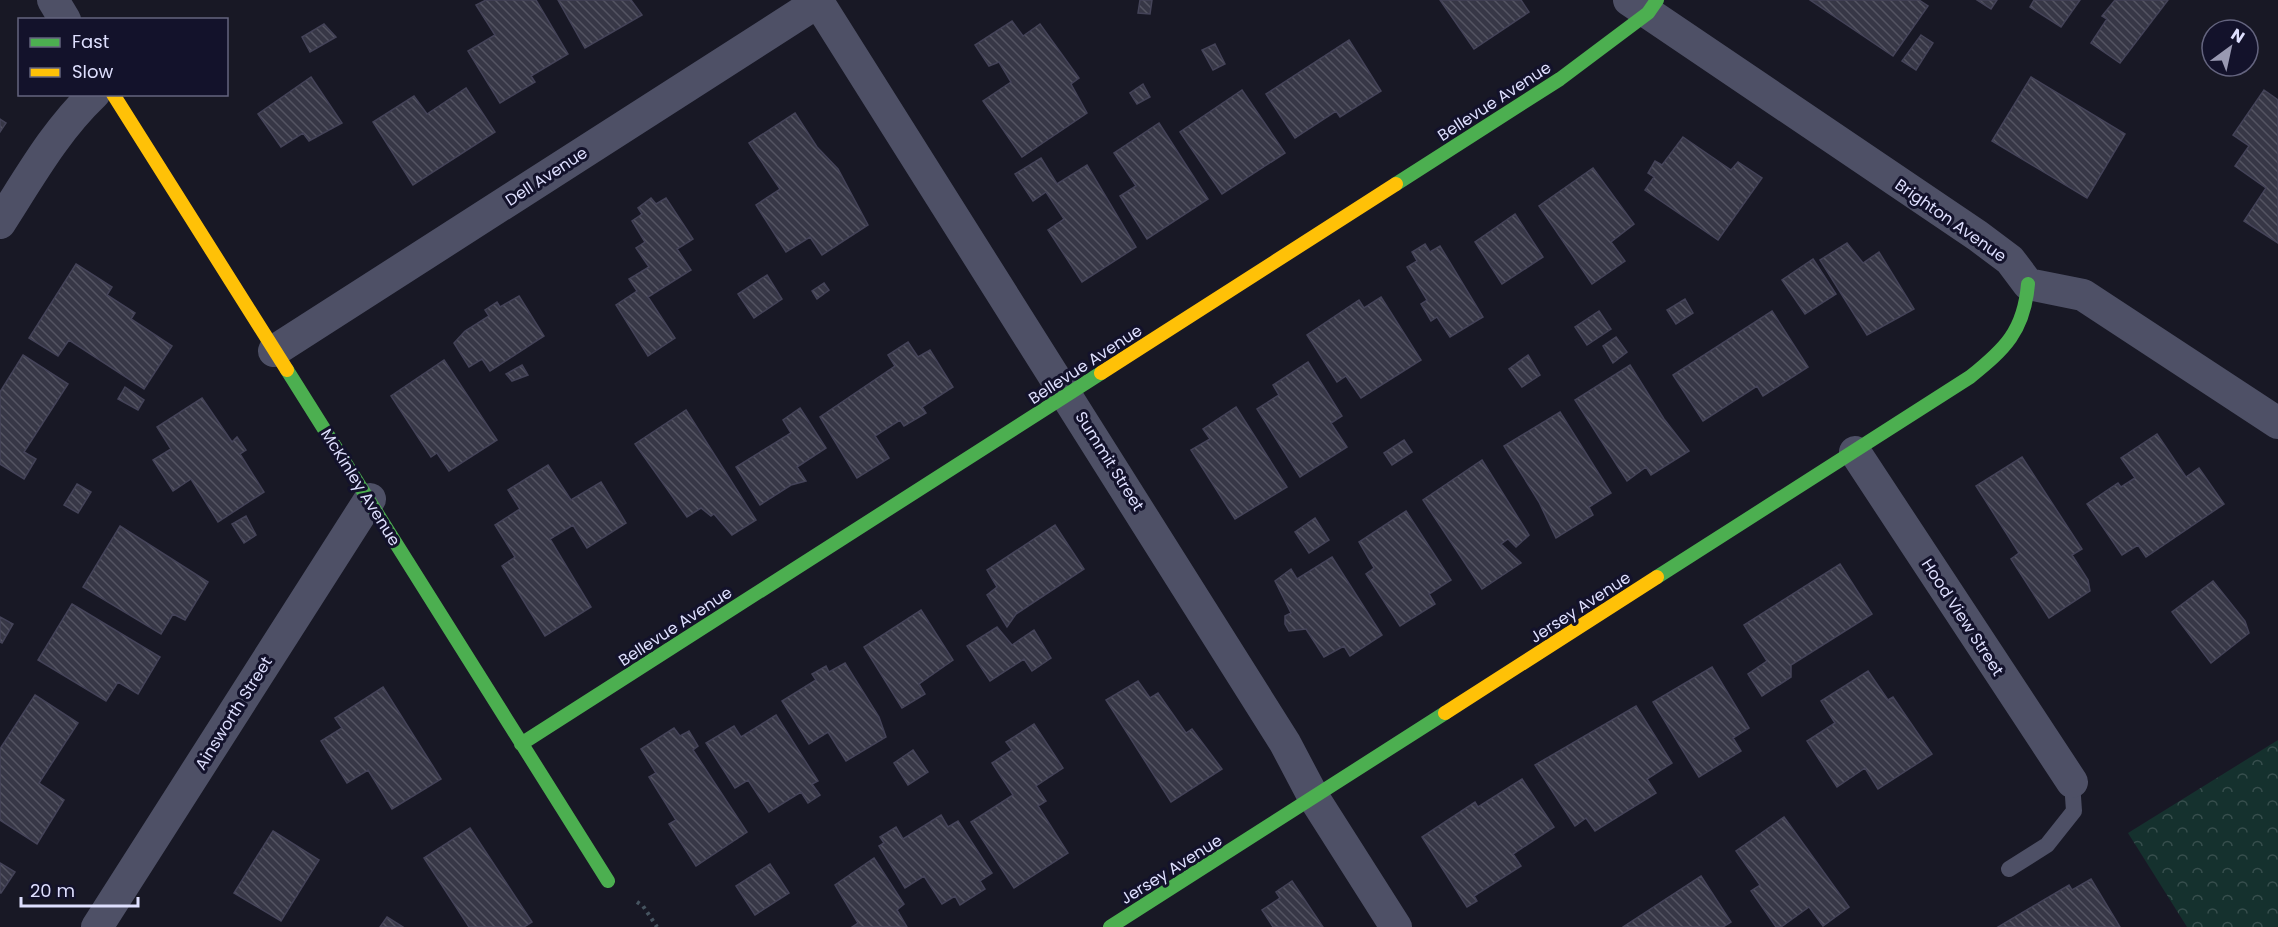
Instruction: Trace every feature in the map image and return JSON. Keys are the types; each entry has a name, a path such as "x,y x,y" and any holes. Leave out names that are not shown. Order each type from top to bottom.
{"street":[{"path":"52,0 64,18"},
{"name":"Dell Avenue","path":"274,351 818,1"},
{"name":"Summit Street","path":"818,1 1286,743 1314,798 1396,927"},
{"name":"Bellevue Avenue","path":"521,744 1560,79 1645,4"},
{"name":"Brighton Avenue","path":"1645,4 1978,236 2010,260 2028,284"},
{"path":"0,223 58,133 92,96"},
{"name":"McKinley Avenue","path":"114,96 608,880"},
{"path":"2028,284 2083,295 2278,423"},
{"name":"Jersey Avenue","path":"1110,927 1970,377 2000,353 2018,329 2027,309 2028,284"},
{"name":"Hood View Street","path":"1855,452 2072,782"},
{"name":"Ainsworth Street","path":"97,927 370,499"}],"lane":[{"path":"2009,869 2047,845 2074,811 2072,782"}],"green space":[{"path":"2278,740 2278,927 2187,927 2128,833"}],"building":[{"path":"486,0 536,0 568,54 531,76 535,82 500,103 468,51 495,35 476,5"},
{"path":"558,0 631,0 642,15 585,48"},
{"path":"1140,0 1152,0 1150,14 1138,13"},
{"path":"1440,0 1521,0 1529,12 1474,49"},
{"path":"1810,0 1919,0 1928,6 1893,56"},
{"path":"1977,0 1997,0 1991,9"},
{"path":"2034,0 2080,0 2061,27 2030,7"},
{"path":"2115,0 2168,0 2120,63 2091,43 2107,19 2102,16"},
{"path":"1012,21 1023,36 1040,24 1079,78 1071,84 1087,113 1022,157 983,101 1011,82 999,62 989,66 975,45"},
{"path":"324,24 336,37 310,52 302,37"},
{"path":"1921,35 1933,43 1916,70 1902,61"},
{"path":"1349,40 1381,91 1340,117 1336,111 1295,138 1266,94"},
{"path":"1215,44 1225,64 1213,70 1202,50"},
{"path":"311,77 342,123 309,141 303,133 281,147 258,114"},
{"path":"2031,77 2125,134 2087,198 1992,141"},
{"path":"1143,84 1150,97 1137,104 1130,93"},
{"path":"466,88 495,132 413,185 373,122 414,96 427,114"},
{"path":"1242,90 1285,153 1222,194 1180,132"},
{"path":"2264,90 2278,100 2278,243 2244,221 2266,188 2235,166 2249,146 2233,135"},
{"path":"795,113 817,147 838,169 868,225 822,255 810,237 786,252 756,205 780,189 749,143"},
{"path":"0,119 6,123 0,132"},
{"path":"1159,123 1208,199 1147,239 1120,196 1136,186 1114,153"},
{"path":"1683,137 1731,170 1738,162 1762,178 1718,240 1645,190 1654,177 1648,173 1655,161 1662,165"},
{"path":"1041,158 1057,184 1087,165 1136,247 1082,282 1048,230 1064,219 1046,192 1033,201 1015,174"},
{"path":"1593,168 1634,224 1611,242 1625,261 1592,284 1539,206"},
{"path":"651,198 656,204 666,198 693,239 677,249 691,270 648,297 675,338 648,356 616,305 637,291 629,279 649,267 636,248 645,242 632,221 642,214 638,208"},
{"path":"1515,214 1543,257 1502,284 1475,242"},
{"path":"1847,243 1863,263 1879,252 1914,309 1867,335 1820,260"},
{"path":"1425,244 1430,252 1440,246 1483,317 1450,337 1437,317 1431,321 1421,304 1427,300 1407,267 1417,261 1412,252"},
{"path":"1813,259 1836,294 1805,314 1782,280"},
{"path":"76,264 112,287 107,295 135,313 131,319 172,346 144,389 69,340 58,356 29,338"},
{"path":"767,275 782,299 754,318 738,294"},
{"path":"824,283 829,290 817,299 812,291"},
{"path":"519,296 544,336 490,371 482,359 469,367 454,343 465,331 489,316 485,310 497,302 500,307"},
{"path":"1381,297 1421,360 1361,398 1346,376 1337,382 1307,335 1359,300 1364,308"},
{"path":"1685,299 1693,313 1676,324 1667,310"},
{"path":"1599,311 1611,329 1587,345 1575,327"},
{"path":"1772,311 1808,367 1763,396 1757,386 1703,421 1673,375"},
{"path":"1616,337 1627,352 1613,363 1603,346"},
{"path":"908,342 918,357 930,350 953,387 922,407 926,413 904,426 900,420 875,436 889,458 857,478 820,417 895,366 888,355"},
{"path":"23,355 68,384 24,452 36,459 24,479 0,464 0,392"},
{"path":"1528,355 1540,375 1522,387 1509,369"},
{"path":"444,360 497,440 449,471 437,453 431,457 391,396"},
{"path":"1308,362 1342,416 1331,423 1347,447 1300,477 1257,409 1279,395 1273,385"},
{"path":"522,365 528,375 512,381 506,374"},
{"path":"1630,365 1664,419 1689,451 1651,475 1646,467 1627,481 1575,400"},
{"path":"125,387 144,400 138,410 118,399"},
{"path":"202,398 232,442 237,437 246,450 240,454 264,492 218,522 191,479 173,491 153,460 171,449 157,427"},
{"path":"1236,407 1287,487 1235,519 1191,450 1210,439 1203,429"},
{"path":"800,408 826,448 797,467 806,481 791,485 760,505 736,467 791,433 783,420"},
{"path":"686,410 756,520 732,535 714,514 711,516 701,508 687,517 635,444"},
{"path":"1560,412 1611,493 1589,507 1593,515 1556,538 1539,502 1504,446"},
{"path":"2157,434 2186,477 2199,468 2224,504 2146,557 2138,545 2122,555 2087,504 2118,483 2121,487 2135,478 2121,458"},
{"path":"1404,440 1412,452 1392,465 1384,453"},
{"path":"2022,457 2082,549 2072,555 2088,580 2090,591 2049,618 2011,559 2019,553 1976,486"},
{"path":"1482,460 1529,535 1516,547 1508,539 1501,544 1521,563 1482,589 1423,500"},
{"path":"548,465 571,500 601,482 626,523 587,548 573,525 550,539 591,607 545,636 502,566 515,557 495,525 520,509 508,490"},
{"path":"77,484 91,492 78,513 64,505"},
{"path":"1406,511 1451,580 1429,594 1435,604 1400,626 1366,574 1374,568 1359,542"},
{"path":"246,516 256,535 244,543 232,524"},
{"path":"1315,518 1329,540 1309,553 1295,532"},
{"path":"1055,525 1084,569 1016,614 1007,627 987,595 997,587 987,570"},
{"path":"120,526 208,582 185,620 173,614 161,634 83,587"},
{"path":"1332,557 1382,635 1350,656 1344,646 1324,657 1306,629 1289,631 1285,624 1285,616 1291,613 1275,581 1291,569 1297,579"},
{"path":"1840,564 1872,614 1791,665 1791,677 1762,696 1748,674 1767,661 1744,625"},
{"path":"2213,581 2245,621 2249,633 2211,663 2172,612"},
{"path":"72,604 160,657 138,694 118,682 106,701 38,660"},
{"path":"921,610 953,660 919,684 925,694 902,708 864,647"},
{"path":"0,617 13,624 2,643 0,642"},
{"path":"997,627 1012,645 1034,630 1051,658 1032,671 1024,659 990,681 967,646"},
{"path":"845,663 879,717 886,737 846,761 828,732 809,744 782,701 816,680 812,674 826,666 829,672"},
{"path":"1712,667 1749,728 1733,738 1741,751 1699,777 1653,702"},
{"path":"1868,671 1888,700 1893,697 1932,754 1878,789 1865,768 1837,787 1807,741 1835,723 1821,701"},
{"path":"1138,681 1150,698 1158,693 1186,733 1192,729 1222,769 1171,802 1106,700"},
{"path":"383,687 441,779 392,809 368,770 347,783 321,741 342,728 335,718"},
{"path":"35,695 78,723 39,783 64,800 37,844 0,820 0,749"},
{"path":"1636,706 1672,763 1647,779 1656,793 1595,831 1586,818 1575,826 1535,765"},
{"path":"776,715 818,781 812,784 820,795 808,803 801,792 769,812 748,780 735,788 706,743 734,726 741,737"},
{"path":"1034,724 1063,768 1036,786 1046,801 1038,806 1068,853 1014,888 971,822 1013,795 992,763 1012,750 1006,742"},
{"path":"674,728 680,736 689,731 698,746 693,750 747,832 696,866 669,824 676,820 649,777 656,773 641,749"},
{"path":"913,750 928,772 908,785 894,763"},
{"path":"1522,779 1554,827 1513,854 1521,866 1474,896 1477,901 1467,907 1422,837 1475,802 1478,807"},
{"path":"941,815 948,827 958,821 992,873 980,881 985,889 960,905 955,896 942,904 924,876 905,888 879,846 884,843 880,837 896,827 903,839"},
{"path":"1784,817 1849,907 1823,926 1809,907 1781,927 1776,927 1751,891 1760,885 1736,851"},
{"path":"470,828 532,922 524,927 469,927 424,858"},
{"path":"273,831 319,860 281,921 234,893"},
{"path":"874,858 904,904 897,910 907,927 852,927 858,923 835,885"},
{"path":"0,863 15,872 1,893 0,893"},
{"path":"770,864 789,893 755,915 736,886"},
{"path":"1701,876 1731,922 1723,927 1623,927"},
{"path":"2091,879 2120,927 1998,927 2069,885 2072,890"},
{"path":"1292,881 1323,927 1273,927 1262,910 1280,898 1276,892"},
{"path":"387,917 403,927 380,927"}],"traffic: fast":[{"path":"1396,184 1560,79 1648,13 1657,0"},
{"path":"1657,577 1970,377 2011,338 2022,314 2028,284"},
{"path":"287,370 608,881"},
{"path":"521,744 1101,373"},
{"path":"1110,927 1445,713"}],"traffic: slow":[{"path":"114,96 287,370"},
{"path":"1101,373 1396,184"},
{"path":"1445,713 1657,577"}]}
